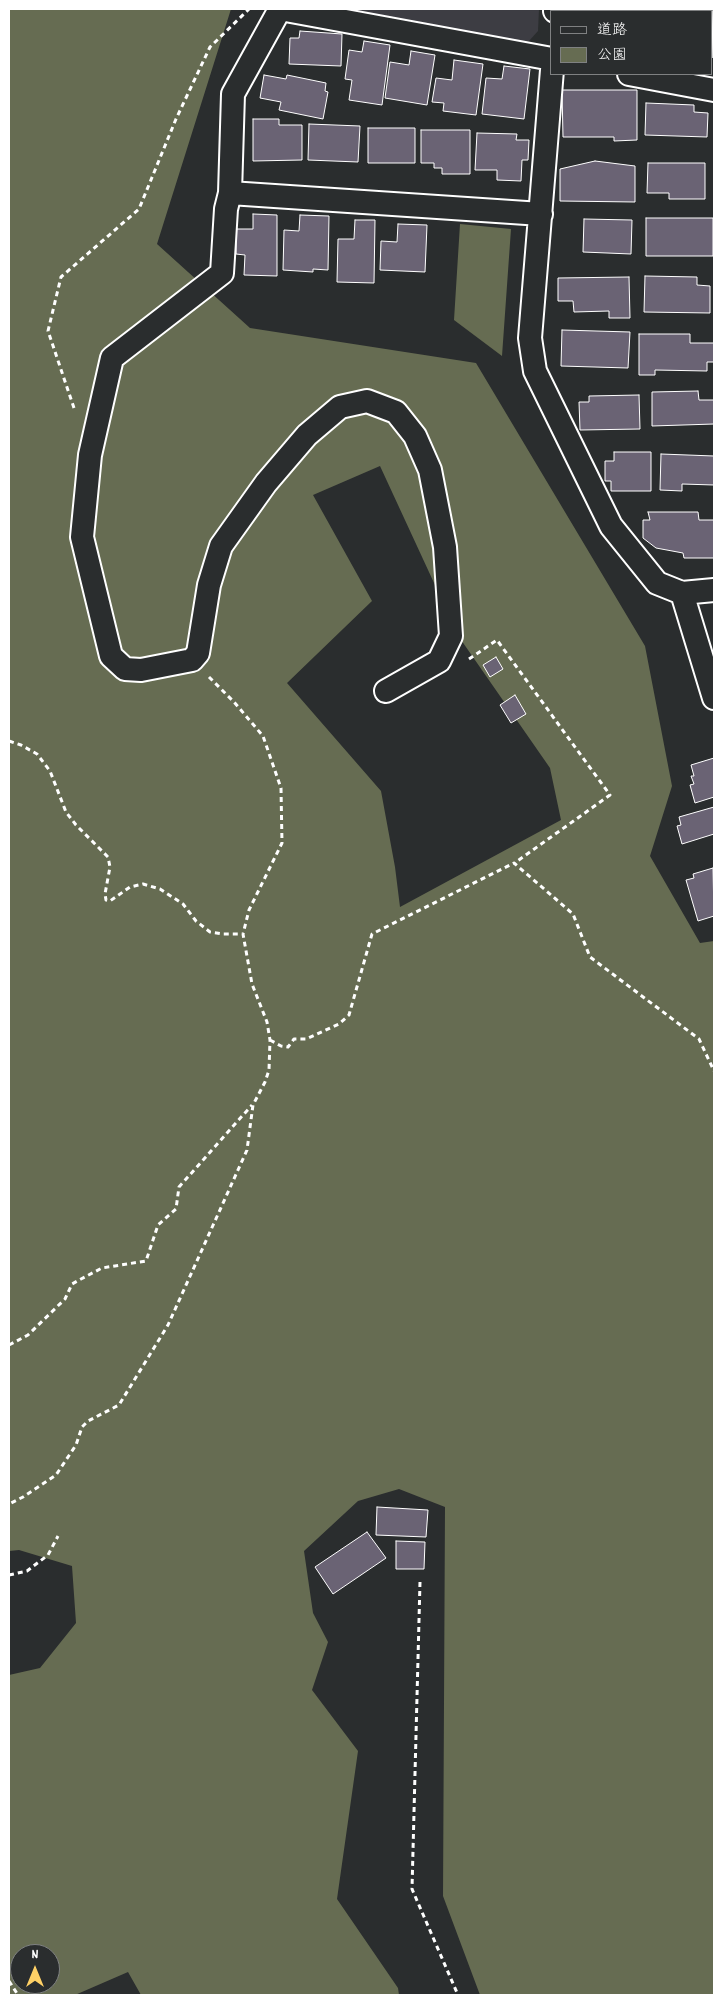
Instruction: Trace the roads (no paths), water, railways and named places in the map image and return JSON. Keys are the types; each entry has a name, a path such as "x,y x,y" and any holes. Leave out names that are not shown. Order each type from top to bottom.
{"street":[{"path":"386,691 440,661 451,636 445,547 430,470 415,436 396,412 367,401 340,407 307,436 266,483 221,546 209,585 198,652 192,660 141,670 125,669 111,656 82,537 90,455 112,358 222,273 226,209 230,193 233,94 280,9 550,59"},
{"path":"552,75 530,338 535,371 612,526 657,583 682,593 714,590"},
{"path":"634,75 714,90"},
{"path":"230,193 541,214"},
{"path":"682,593 714,698"}]}
